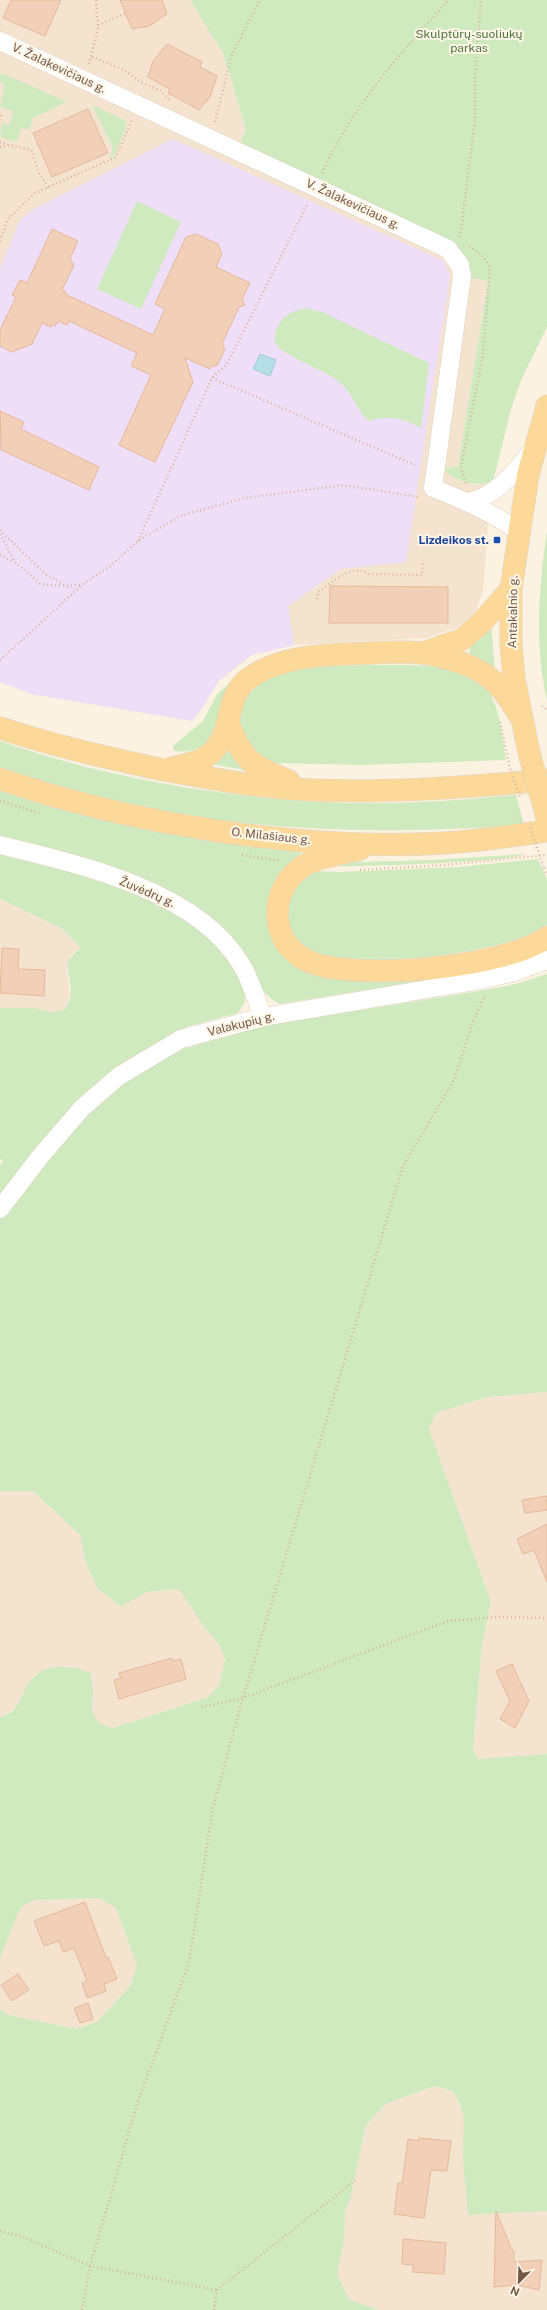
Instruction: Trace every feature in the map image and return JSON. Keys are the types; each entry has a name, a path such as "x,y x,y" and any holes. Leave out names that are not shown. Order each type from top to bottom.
{"main road":[{"name":"Antakalnio g.","path":"547,406 534,449 519,532 511,589 511,644 521,718 547,818"},
{"path":"423,653 463,639 482,622 511,589"},
{"path":"166,770 200,760 213,751 220,743 229,724 231,708 238,692 246,681 260,671 282,662 346,654 423,653 472,667 486,675 502,688 521,718"},
{"path":"229,724 242,753 256,767 310,790"},
{"path":"0,728 50,744 166,770 216,780 310,790 464,788 547,780"},
{"name":"O. Milašiaus g.","path":"0,778 65,798 130,814 215,830 296,840 375,844 445,843 547,831"},
{"path":"375,844 306,865 288,878 280,892 277,908 278,924 284,939 294,954 310,962 336,970 397,970 441,966 494,968 547,937"}],"street":[{"name":"V. Žalakevičiaus g.","path":"0,41 448,249 456,257 460,265 462,276 433,488 468,495 519,532"},
{"path":"468,495 493,492 506,482 534,449"},
{"name":"Žuvėdrų g.","path":"0,845 73,864 164,896 191,912 217,934 242,964 263,1017"},
{"path":"494,968 514,972 547,960"},
{"name":"Valakupių g.","path":"0,1209 39,1158 82,1108 118,1076 182,1039 263,1017 436,988 494,968"}],"path":[{"path":"82,79 92,57 98,25 96,0"},
{"path":"211,139 232,54 260,0"},
{"path":"468,495 461,468 483,353 490,268 487,260 478,250 460,241 475,119 475,75 481,0"},
{"path":"98,25 126,13"},
{"path":"92,57 124,70 166,95"},
{"path":"0,241 5,226 18,209 36,193 116,157 139,105"},
{"path":"0,120 2,113"},
{"path":"0,142 31,150 40,173 49,188"},
{"path":"0,147 11,145"},
{"path":"0,225 5,226"},
{"path":"138,541 212,378 415,465"},
{"path":"0,660 83,584 109,567 138,541 180,516 245,498 344,485 424,498"},
{"path":"0,530 44,573 67,586"},
{"path":"0,534 15,562"},
{"path":"0,556 15,562 40,584 67,586 83,584"},
{"path":"317,599 318,592 347,572 422,575 423,563"},
{"path":"542,706 547,710"},
{"path":"544,868 547,875"},
{"path":"82,2310 90,2266 138,2101 189,1962 213,1807 242,1698 403,1166 454,1080 473,1022 494,968"},
{"path":"202,1707 242,1698 448,1622 500,1617 547,1618"},
{"path":"214,2310 218,2290 357,2179"},
{"path":"0,2231 23,2237 90,2266 218,2290"}],"shaded area":[{"path":"0,0 190,0 223,53 246,129 239,146 453,244 466,257 470,274 488,281 458,466 443,469 452,476 477,485 491,482 483,592 475,613 458,627 427,638 294,645 252,655 218,682 201,710 192,721 31,694 0,682"},
{"path":"173,139 444,261 450,276 406,562 341,569 288,606 294,645 252,655 237,666 218,682 201,710 192,721 31,694 0,682 0,268 20,220 32,210"},
{"path":"0,899 61,928 81,948 72,954 67,970 70,996 65,1009 53,1012 34,1008 0,1008"},
{"path":"547,1392 547,1754 479,1759 473,1749 482,1645 491,1602 429,1429 436,1413 488,1397"},
{"path":"0,1491 33,1491 80,1535 86,1563 146,1592 179,1589 206,1630 219,1644 225,1660 219,1685 208,1697 113,1728 100,1724 92,1712 93,1693 72,1666 47,1668 32,1678 18,1707 0,1717"},
{"path":"99,1898 116,1908 137,1965 131,1985 97,2022 77,2029 9,2015 0,2009 0,1959 18,1913 24,1905 35,1900"},
{"path":"434,2086 453,2091 462,2108 465,2126 463,2150 469,2214 547,2211 547,2310 379,2310 350,2300 337,2275 344,2239 345,2212 350,2200 366,2125 386,2104"}],"green space":[{"name":"Skulptūrų-suoliukų parkas","path":"190,0 547,0 547,327 522,378 511,409 494,478 491,482 478,484 465,482 453,477 443,469 458,466 488,281 472,278 466,257 453,244 239,146 246,129 223,53"},
{"path":"0,73 67,102 33,118 29,130 21,128 17,142 0,137 2,123 9,125 13,111 0,107 5,85 0,82"},
{"path":"92,105 124,120 127,124 115,154 109,159 113,148"},
{"path":"137,201 181,222 141,309 97,289"},
{"path":"305,308 322,312 429,363 421,428 407,421 395,418 382,418 368,421 341,383 278,347 275,333 279,323 290,313"},
{"path":"547,530 547,700 540,658 539,615"},
{"path":"491,621 495,673 470,658 470,642"},
{"path":"369,665 418,665 436,667 469,675 482,683 491,695 497,710 506,760 362,765 277,763 256,759 246,743 238,724 241,708 254,689 267,679 282,673 299,669"},
{"path":"241,673 222,725 216,736 207,744 197,749 174,751 173,746 203,721 217,694"},
{"path":"0,741 41,755 85,767 131,777 177,786 270,798 315,802 398,803 516,795 524,825 458,829 325,829 193,817 128,805 64,789 0,769"},
{"path":"227,741 245,770 210,764"},
{"path":"0,790 304,850 282,871 285,957 305,972 321,977 336,979 370,980 435,977 432,979 280,1004 272,999 259,984 240,949 227,932 211,918 165,888 159,901 221,944 245,990 245,1002 238,1013 186,1027 187,1048 250,1028 479,991 516,984 547,974 547,1392 488,1397 436,1413 429,1429 491,1602 482,1645 473,1750 479,1759 547,1754 547,2211 468,2215 463,2158 464,2120 461,2107 453,2091 434,2086 386,2104 366,2125 350,2200 345,2212 344,2239 337,2275 350,2300 379,2310 0,2310 0,2009 9,2015 77,2029 97,2022 131,1985 137,1965 116,1908 99,1898 35,1900 24,1905 18,1913 0,1959 0,1717 13,1710 33,1678 46,1669 61,1666 76,1668 91,1673 93,1693 92,1712 100,1724 113,1728 208,1697 219,1685 225,1660 219,1644 206,1630 179,1589 146,1592 121,1607 97,1588 86,1563 80,1535 33,1491 0,1491 0,1166 3,1161 0,1159 0,1008 34,1008 53,1012 65,1009 70,999 71,990 68,965 74,954 81,948 61,928 0,899"},
{"path":"525,854 492,860 461,862 316,866 328,863 430,860"},
{"path":"538,859 547,879 547,925 529,935 500,944 465,952 427,957 388,961 353,961 325,957 306,950 296,938 289,921 288,913 291,898 298,884 309,871 341,872 459,867"}],"water":[{"path":"260,354 276,360 270,376 253,369"}],"building":[{"path":"11,0 61,0 45,36 3,18"},
{"path":"120,0 162,0 167,14 149,26 132,29"},
{"path":"167,44 202,62 200,67 217,76 210,97 199,110 168,93 170,89 148,77 153,61"},
{"path":"88,109 108,153 52,177 33,133"},
{"path":"52,229 78,241 70,259 74,265 62,290 66,292 65,294 153,335 165,309 155,304 186,237 196,234 218,244 222,254 216,267 250,283 242,299 245,305 239,307 222,344 225,349 217,366 211,366 210,369 185,358 193,382 155,462 119,445 151,375 131,366 137,353 69,321 67,325 58,321 55,326 52,324 51,327 42,323 32,344 12,352 0,346 0,330 16,297 12,295 20,280 27,283"},
{"path":"0,411 24,422 21,429 99,467 89,490 1,450"},
{"path":"330,586 448,587 448,623 329,623"},
{"path":"2,948 19,949 18,969 45,970 44,996 0,993"},
{"path":"547,1496 547,1510 525,1513 522,1500"},
{"path":"547,1524 547,1582 534,1550 523,1554 517,1539"},
{"path":"172,1658 173,1661 181,1659 186,1679 119,1699 114,1680 121,1678 119,1673"},
{"path":"512,1664 529,1701 515,1728 500,1719 510,1701 496,1671"},
{"path":"85,1902 106,1958 108,1957 117,1979 104,1984 106,1991 87,1998 82,1983 87,1981 74,1948 63,1952 59,1941 44,1946 34,1921"},
{"path":"18,1974 29,1990 12,2001 1,1985"},
{"path":"88,2003 93,2019 80,2023 74,2008"},
{"path":"419,2138 451,2141 447,2171 431,2170 424,2218 394,2214 398,2183 402,2184 408,2139 419,2141"},
{"path":"496,2211 514,2252 514,2262 542,2260 539,2290 517,2285 494,2287"},
{"path":"403,2239 446,2243 444,2274 413,2272 413,2265 402,2264"}],"place":[{"name":"Lizdeikos st.","path":"497,540"}]}
